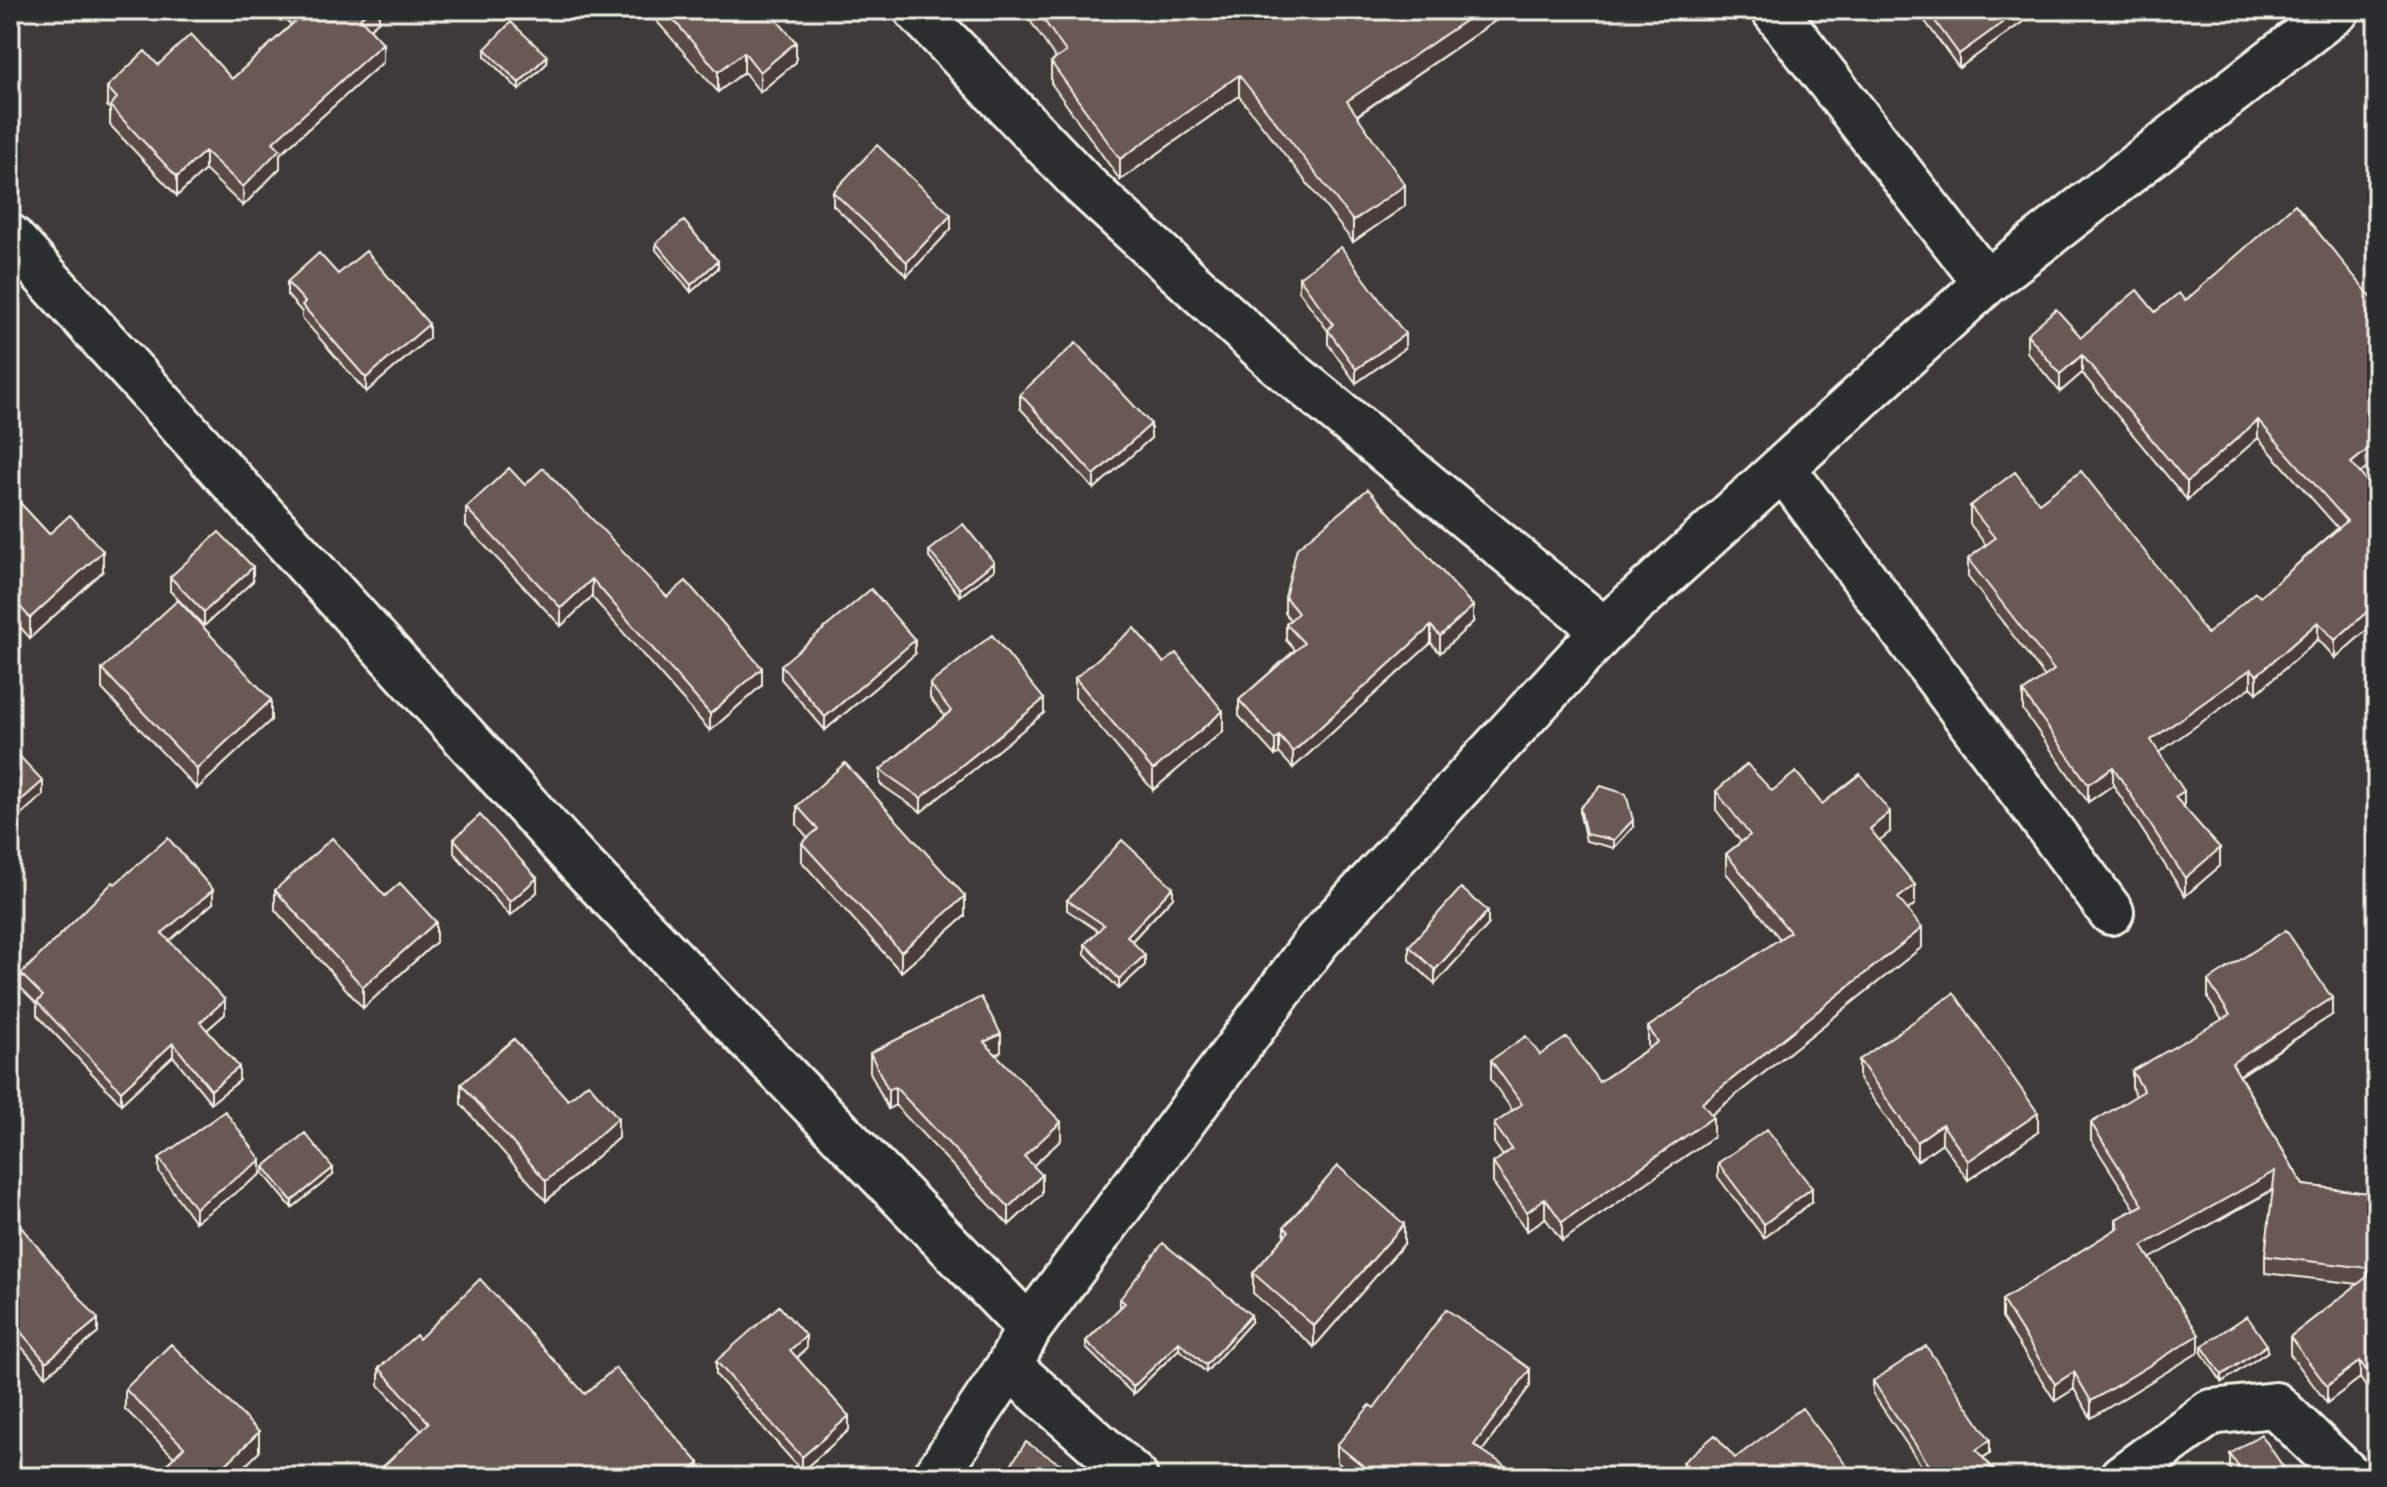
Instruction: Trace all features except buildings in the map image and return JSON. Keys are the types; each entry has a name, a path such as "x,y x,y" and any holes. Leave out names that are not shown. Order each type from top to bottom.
{"street":[{"path":"917,10 1084,185 1276,361 1604,630"},
{"path":"1774,10 1986,283"},
{"path":"935,1477 1009,1366 1029,1328 1317,941 1604,630 1986,283 2337,10"},
{"path":"10,237 579,863 1029,1328"},
{"path":"1783,468 2111,912"},
{"path":"1009,1366 1135,1477"},
{"path":"2122,1477 2211,1412 2275,1405 2350,1477"}]}
